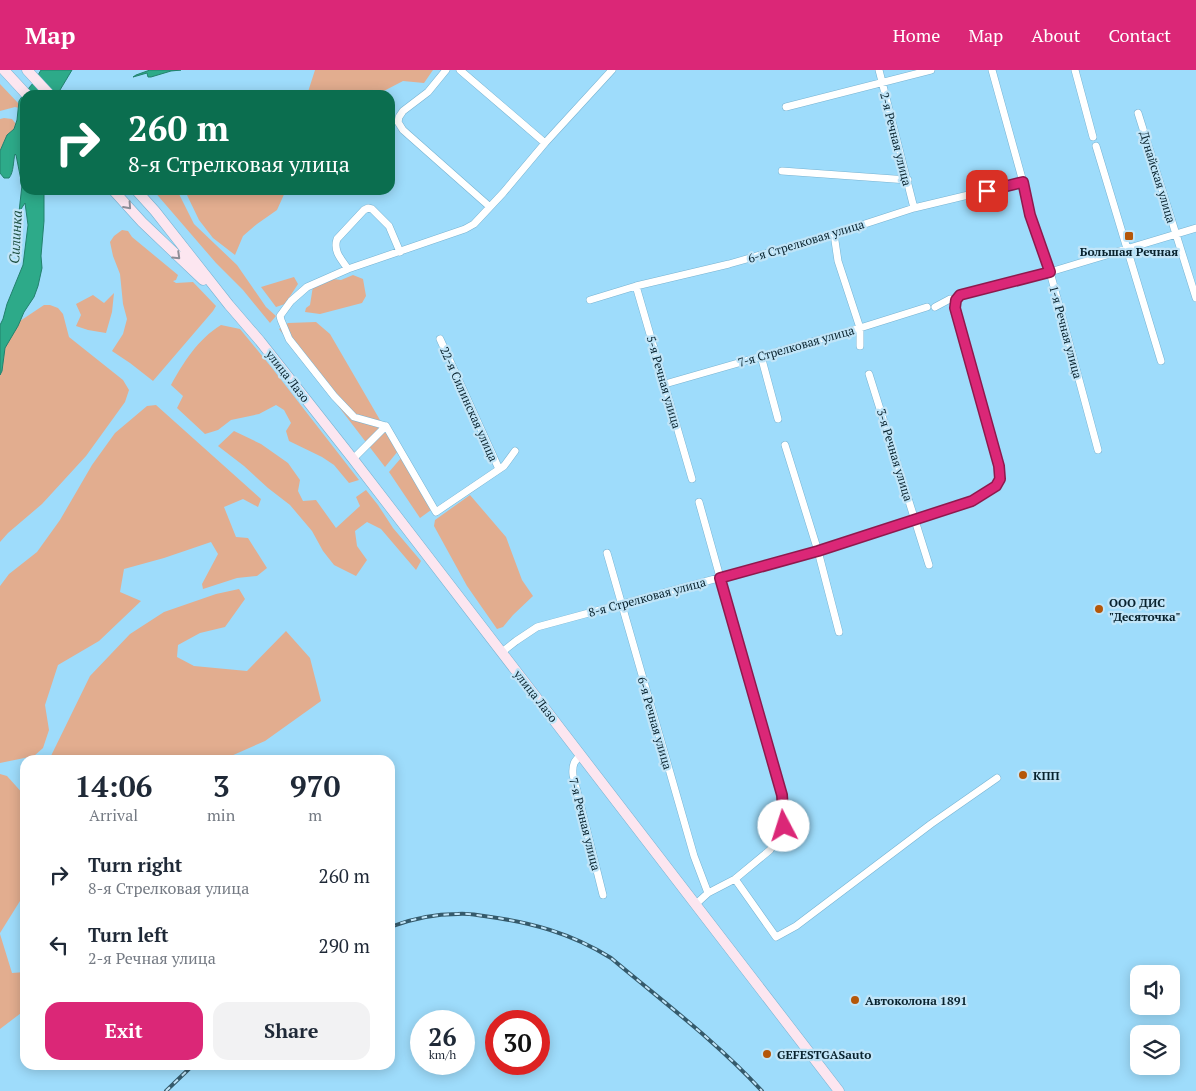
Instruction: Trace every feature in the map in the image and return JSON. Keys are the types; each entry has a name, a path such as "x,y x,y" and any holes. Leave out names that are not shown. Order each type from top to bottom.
{"main road":[{"path":"4,70 22,90"},
{"path":"27,70 45,90"},
{"name":"улица Лазо","path":"118,195 142,222 229,305"},
{"name":"улица Лазо","path":"141,195 156,211 353,459 839,1091"}],"street":[{"path":"446,70 428,92 403,111 398,122 403,130 490,207"},
{"path":"460,70 545,143"},
{"path":"515,451 504,466 436,512 386,426 354,417 334,396 289,339 280,316 291,301 306,287 348,269 465,229 474,224 503,194 545,143 612,70"},
{"name":"2-я Речная улица","path":"879,70 914,208"},
{"path":"786,107 931,70"},
{"name":"1-я Речная улица","path":"992,70 1023,182 1030,215 1050,272 1098,450"},
{"path":"1075,70 1094,137"},
{"name":"Дунайская улица","path":"1138,114 1196,298"},
{"path":"1096,146 1161,361"},
{"path":"782,172 908,180"},
{"name":"6-я Стрелковая улица","path":"590,300 636,286 729,264 834,234 914,208 1023,182"},
{"path":"348,269 336,251 335,245 337,239 368,208 372,209 389,226 400,252"},
{"path":"935,306 950,299 956,300 960,295 1050,272 1196,228"},
{"path":"834,234 838,261 860,328 860,346"},
{"name":"5-я Речная улица","path":"636,286 692,480"},
{"name":"8-я Стрелковая улица","path":"502,652 537,627 818,551 972,501 996,486 1000,479 999,466 955,308 956,300"},
{"name":"7-я Стрелковая улица","path":"665,384 927,307"},
{"name":"22-я Силинская улица","path":"440,339 499,469"},
{"path":"761,356 778,419"},
{"name":"3-я Речная улица","path":"869,374 929,565"},
{"path":"353,459 386,426"},
{"path":"785,445 818,551 839,632"},
{"path":"696,904 708,893 735,879 770,850 784,826 782,795 699,502"},
{"name":"6-я Речная улица","path":"607,553 694,856 708,893"},
{"name":"7-я Речная улица","path":"582,755 572,767 573,775 603,896"},
{"path":"735,879 776,937 796,926 931,824 997,778"}],"shaded area":[{"path":"41,70 72,70 60,90 27,90"},
{"path":"150,70 181,70 151,77 148,77 147,73 133,77"},
{"path":"315,70 433,70 424,83 403,81 386,90 309,90"},
{"path":"0,84 19,104 19,108 15,107 0,111"},
{"path":"20,100 20,175 15,154 11,176 4,178 0,173 0,151 7,135 14,129"},
{"path":"0,119 12,119 16,124 14,129 7,135 0,151"},
{"path":"21,195 44,195 42,268 38,286 34,297 5,348 0,375 0,325 23,265 28,225 25,203 19,212"},
{"path":"157,195 180,195 194,224 237,265 266,307 276,316 270,323 243,290 216,263"},
{"path":"187,195 284,195 277,210 243,236 235,255 213,238 199,220"},
{"path":"122,230 128,231 132,237 178,275 176,280 173,281 176,283 193,282 216,306 153,381 112,351 123,334 127,319 123,304 120,274 110,242"},
{"path":"353,275 363,279 366,296 362,303 320,314 305,312 306,308 310,305 313,286 333,279 341,280"},
{"path":"294,277 298,284 285,304 276,307 261,287"},
{"path":"114,293 112,312 106,333 76,326 81,315 76,304 93,295 104,303"},
{"path":"44,305 58,308 63,314 69,337 123,380 129,390 125,402 86,456 42,504 0,542 0,375 5,348 20,321"},
{"path":"316,322 330,334 398,451 385,467 279,329 288,323"},
{"path":"221,325 240,329 359,480 349,483 334,465 289,441 286,431 291,423 284,410 276,405 259,414 231,420 218,430 205,434 177,408 183,396 171,385 198,344"},
{"path":"156,405 261,499 258,507 243,499 224,507 236,537 248,538 267,568 257,576 237,578 203,589 202,584 218,554 211,542 124,569 120,592 141,601 99,641 58,665 45,705 49,730 43,748 35,755 20,755 20,759 0,763 0,586 9,574 37,552 60,520 92,465 115,433 147,406"},
{"path":"234,431 261,444 288,463 300,480 298,491 303,501 316,500 336,528 360,506 356,497 366,490 393,528 421,561 416,570 381,529 367,522 355,531 357,546 367,560 356,576 334,565 323,551 312,531 290,505 218,446"},
{"path":"401,458 431,510 420,518 389,472"},
{"path":"470,495 506,537 522,580 533,596 503,627 497,629 467,586 434,526 435,520"},
{"path":"239,589 245,599 225,627 200,633 178,645 177,657 194,666 247,671 286,631 310,658 321,701 265,741 233,755 51,755 90,676 130,634 164,612 216,594"},
{"path":"0,774 7,776 20,790 20,901 0,933"},
{"path":"0,934 12,973 20,972 20,1014 0,1029"}],"railway":[{"path":"395,925 432,916 468,914 534,925 581,942 611,958 707,1038 762,1091"},
{"path":"166,1091 188,1070"}],"place":[{"name":"Большая Речная","path":"1129,236"},
{"name":"ООО ДИС \"Десяточка\"","path":"1099,609"},
{"name":"КПП","path":"1023,775"},
{"name":"Автоколона 1891","path":"855,1000"},
{"name":"GEFESTGASauto","path":"767,1054"}],"route":[{"path":"784,826 782,795 720,578 818,551 972,501 996,486 1000,479 999,466 955,308 956,300 960,295 1050,272 1030,215 1023,182 987,191"}],"water label":[{"name":"Силинка","path":"15,237"}]}
